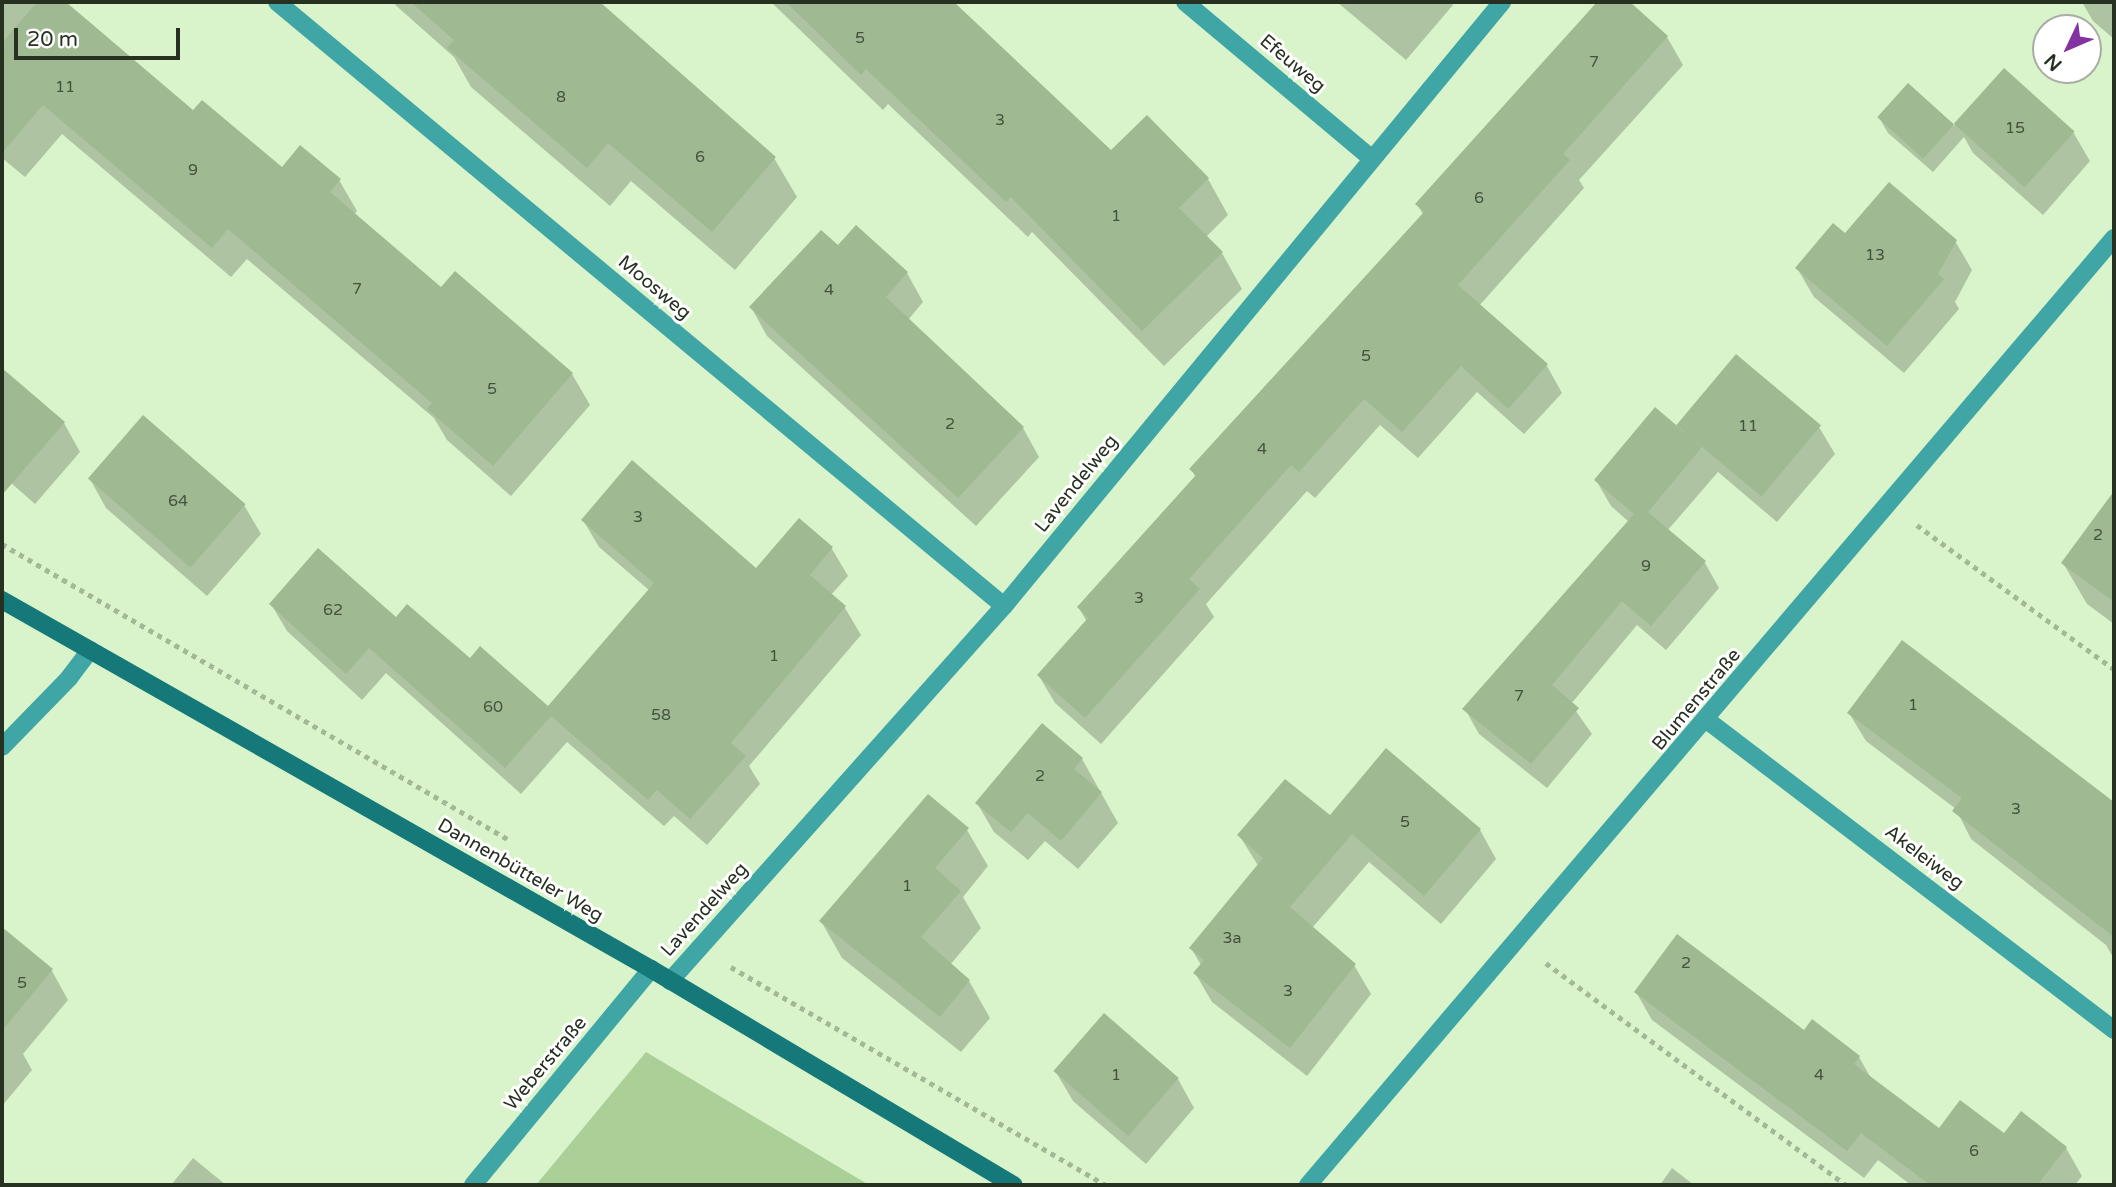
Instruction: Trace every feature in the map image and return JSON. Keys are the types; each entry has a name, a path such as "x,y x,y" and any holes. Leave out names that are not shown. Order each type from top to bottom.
{"street":[{"name":"Moosweg","path":"277,2 1004,606"},
{"name":"Efeuweg","path":"1185,2 1371,158"},
{"name":"Lavendelweg","path":"670,981 1004,606 1502,2"},
{"name":"Blumenstraße","path":"1308,1185 1707,721 2114,238"},
{"name":"Dannenbütteler Weg","path":"2,600 651,969 1014,1185"},
{"path":"2,747 69,678 90,650"},
{"name":"Akeleiweg","path":"1707,721 2114,1030"},
{"name":"Weberstraße","path":"473,1185 651,969"}],"path":[{"path":"1890,505 2114,669"},
{"path":"2,544 520,846"},
{"path":"1518,942 1846,1185"},
{"path":"698,949 1105,1185"}],"green space":[{"path":"646,1052 869,1185 536,1185"}],"building":[{"path":"37,2 66,2 193,110 202,100 282,167 300,145 341,179 330,192 441,287 455,271 573,373 493,466 427,409 432,403 228,229 212,248 43,105 2,153 2,43"},
{"path":"411,2 600,2 776,157 712,232 608,143 587,168 447,48 454,40"},
{"path":"786,2 954,2 1111,150 1147,115 1209,178 1179,208 1223,252 1142,331 1011,197 1006,202 866,69 861,75"},
{"path":"1597,2 1630,2 1668,36 1563,154 1570,160 1458,285 1548,364 1508,409 1461,366 1402,432 1364,399 1299,472 1291,465 1189,579 1200,589 1085,718 1037,675 1088,618 1077,607 1196,475 1189,469 1424,212 1415,204"},
{"path":"2004,68 2075,132 2024,187 1954,124"},
{"path":"1908,83 1954,124 1923,159 1877,117"},
{"path":"1889,182 1957,240 1938,274 1944,279 1887,346 1795,268 1833,223 1845,233"},
{"path":"856,225 908,272 886,297 1024,427 958,498 749,307 821,230 838,245"},
{"path":"1736,354 1821,425 1761,497 1676,425"},
{"path":"2,368 65,422 2,495"},
{"path":"1655,407 1702,447 1648,512 1706,561 1651,626 1622,601 1552,685 1579,708 1531,764 1462,709 1634,514 1594,480"},
{"path":"143,415 246,504 191,568 88,478"},
{"path":"632,460 756,568 799,518 833,547 810,575 846,606 731,743 746,756 690,819 657,790 648,800 551,716 505,768 369,648 346,674 269,604 318,548 396,617 407,604 470,658 480,646 548,706 654,583 581,520"},
{"path":"2114,491 2114,602 2061,563"},
{"path":"1902,640 2114,802 2114,937 1952,811 1962,798 1847,713"},
{"path":"1042,723 1083,758 1074,769 1102,792 1061,841 1028,813 1011,832 975,803"},
{"path":"1386,748 1481,829 1424,896 1352,834 1290,907 1356,964 1290,1048 1193,973 1204,960 1189,948 1263,858 1237,835 1285,779 1330,815"},
{"path":"928,794 969,828 935,868 961,891 921,937 970,980 940,1017 819,921"},
{"path":"2,927 53,969 2,1031"},
{"path":"1677,934 1804,1030 1812,1019 1860,1056 1854,1064 1939,1128 1960,1100 2004,1133 2021,1111 2067,1147 2037,1185 1930,1185 1861,1133 1847,1151 1634,992"},
{"path":"1104,1013 1179,1078 1128,1136 1053,1071"}]}
